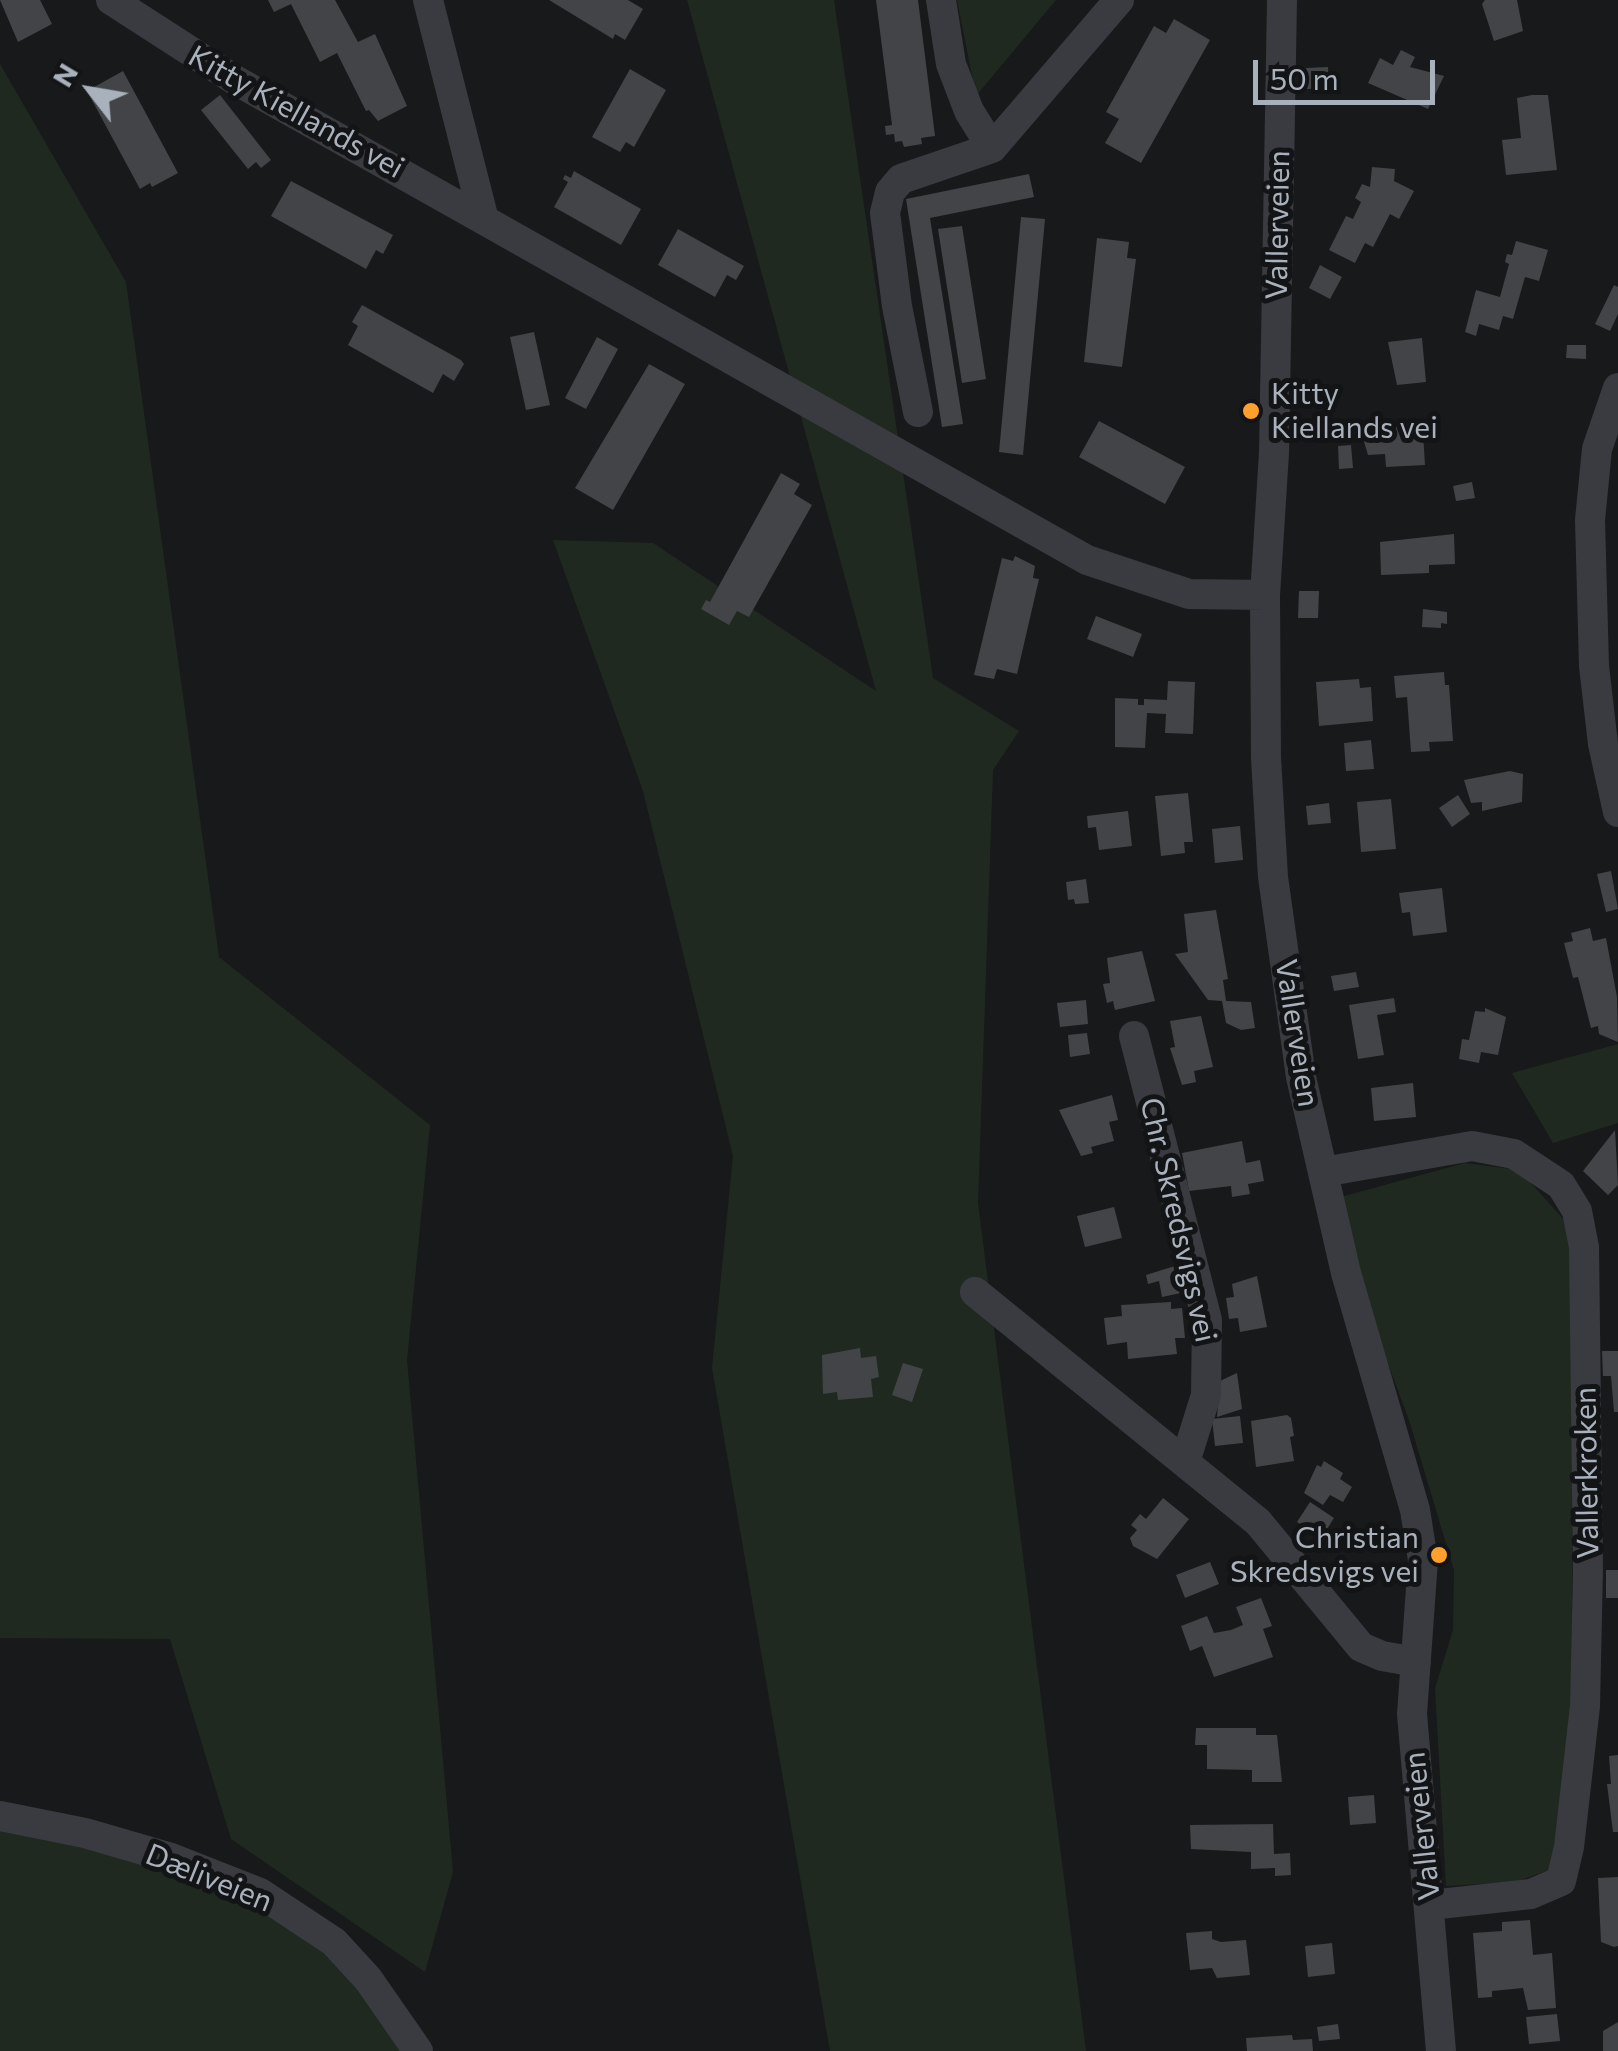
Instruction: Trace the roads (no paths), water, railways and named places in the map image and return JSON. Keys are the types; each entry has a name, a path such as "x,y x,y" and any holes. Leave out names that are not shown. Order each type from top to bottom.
{"street":[{"name":"Kitty Kiellands vei","path":"112,0 234,80 1087,560 1188,594 1265,594"},
{"path":"428,0 484,220"},
{"path":"941,0 951,64 969,111 992,148"},
{"path":"918,412 890,250 886,213 890,192 901,179 992,148 1119,0"},
{"name":"Vallerveien","path":"1282,0 1274,453 1265,594 1266,758 1273,877 1301,1077 1364,1342 1415,1510 1423,1560 1412,1714 1441,2051"},
{"path":"1618,388 1597,449 1590,520 1594,666 1603,744 1618,812"},
{"name":"Chr. Skredsvigs vei","path":"1134,1036 1207,1320 1206,1395 1186,1462"},
{"name":"Vallerkroken","path":"1323,1172 1472,1146 1514,1154 1561,1185 1578,1211 1584,1247 1588,1569 1581,1758 1569,1847 1561,1881 1532,1894 1430,1905"},
{"path":"975,1292 1258,1522 1361,1647 1382,1656 1416,1662"},
{"name":"Dæliveien","path":"0,1816 85,1833 260,1892 334,1942 368,1979 418,2051"}],"place":[{"name":"Kitty Kiellands vei","path":"1251,411"},
{"name":"Christian Skredsvigs vei","path":"1439,1555"}]}
